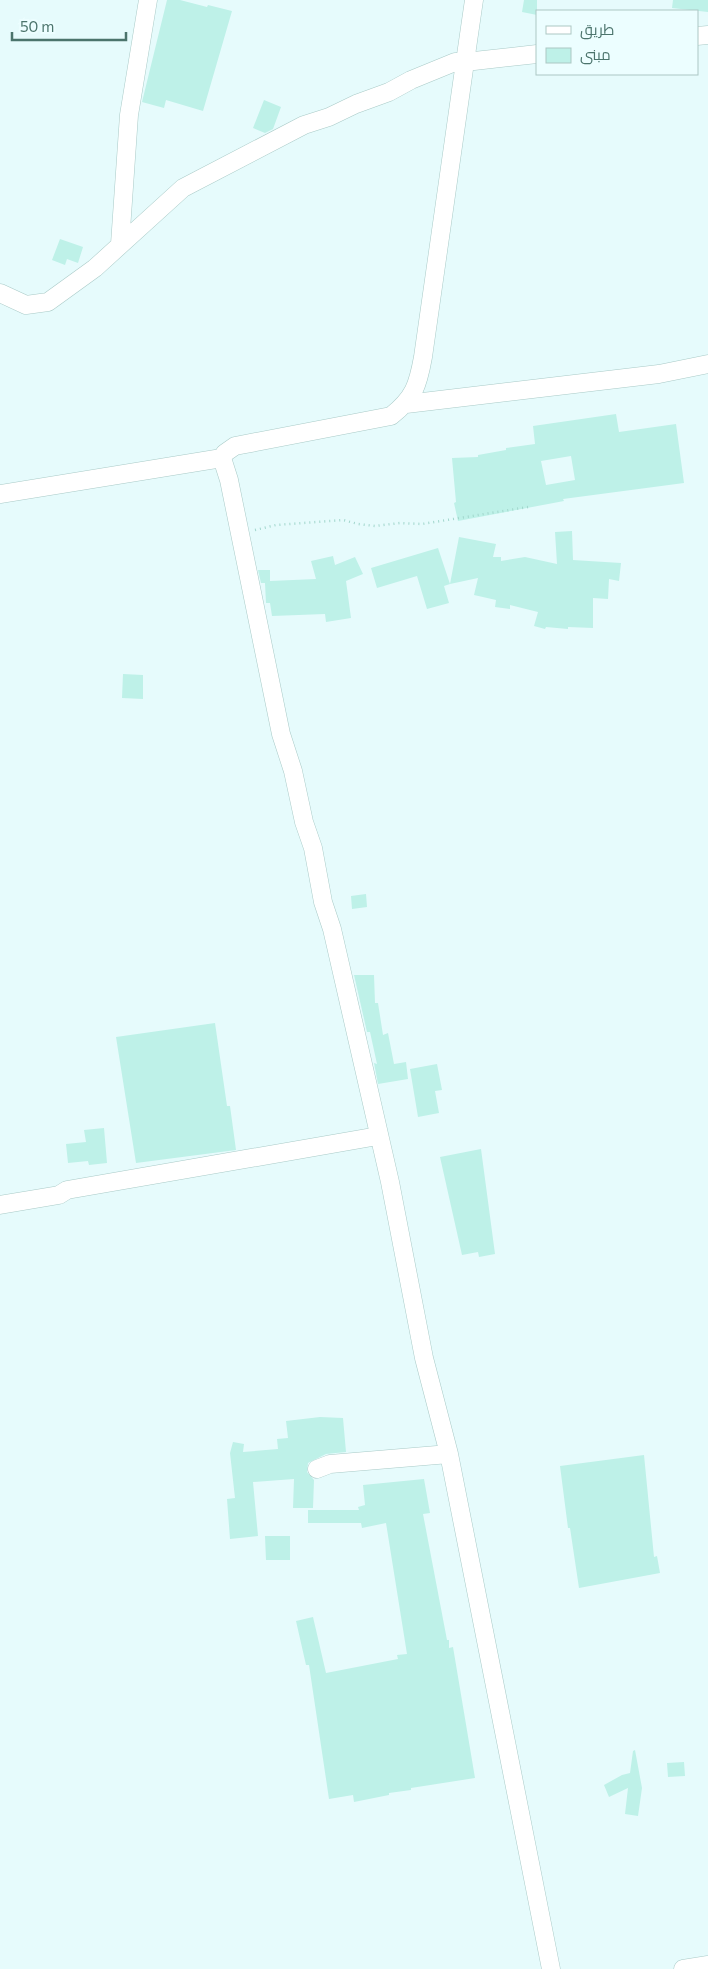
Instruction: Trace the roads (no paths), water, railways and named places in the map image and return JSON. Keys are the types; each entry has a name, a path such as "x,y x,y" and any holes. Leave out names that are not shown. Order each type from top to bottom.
{"street":[{"path":"120,244 129,115 148,0"},
{"path":"0,494 222,458 225,453 236,446 391,416 406,404 420,379 424,357 474,0"},
{"path":"0,294 26,305 48,302 95,268 183,188 304,125 329,117 356,104 389,92 411,80 455,62 536,54"},
{"path":"406,404 659,374 708,364"},
{"path":"222,458 241,534 281,734 293,771 304,822 313,848 323,902 334,937 393,1198 424,1358 449,1454 551,1969"},
{"path":"0,1205 59,1195 67,1190 378,1136"},
{"path":"316,1469 330,1464 449,1454"},
{"path":"682,1969 708,1965"}]}
